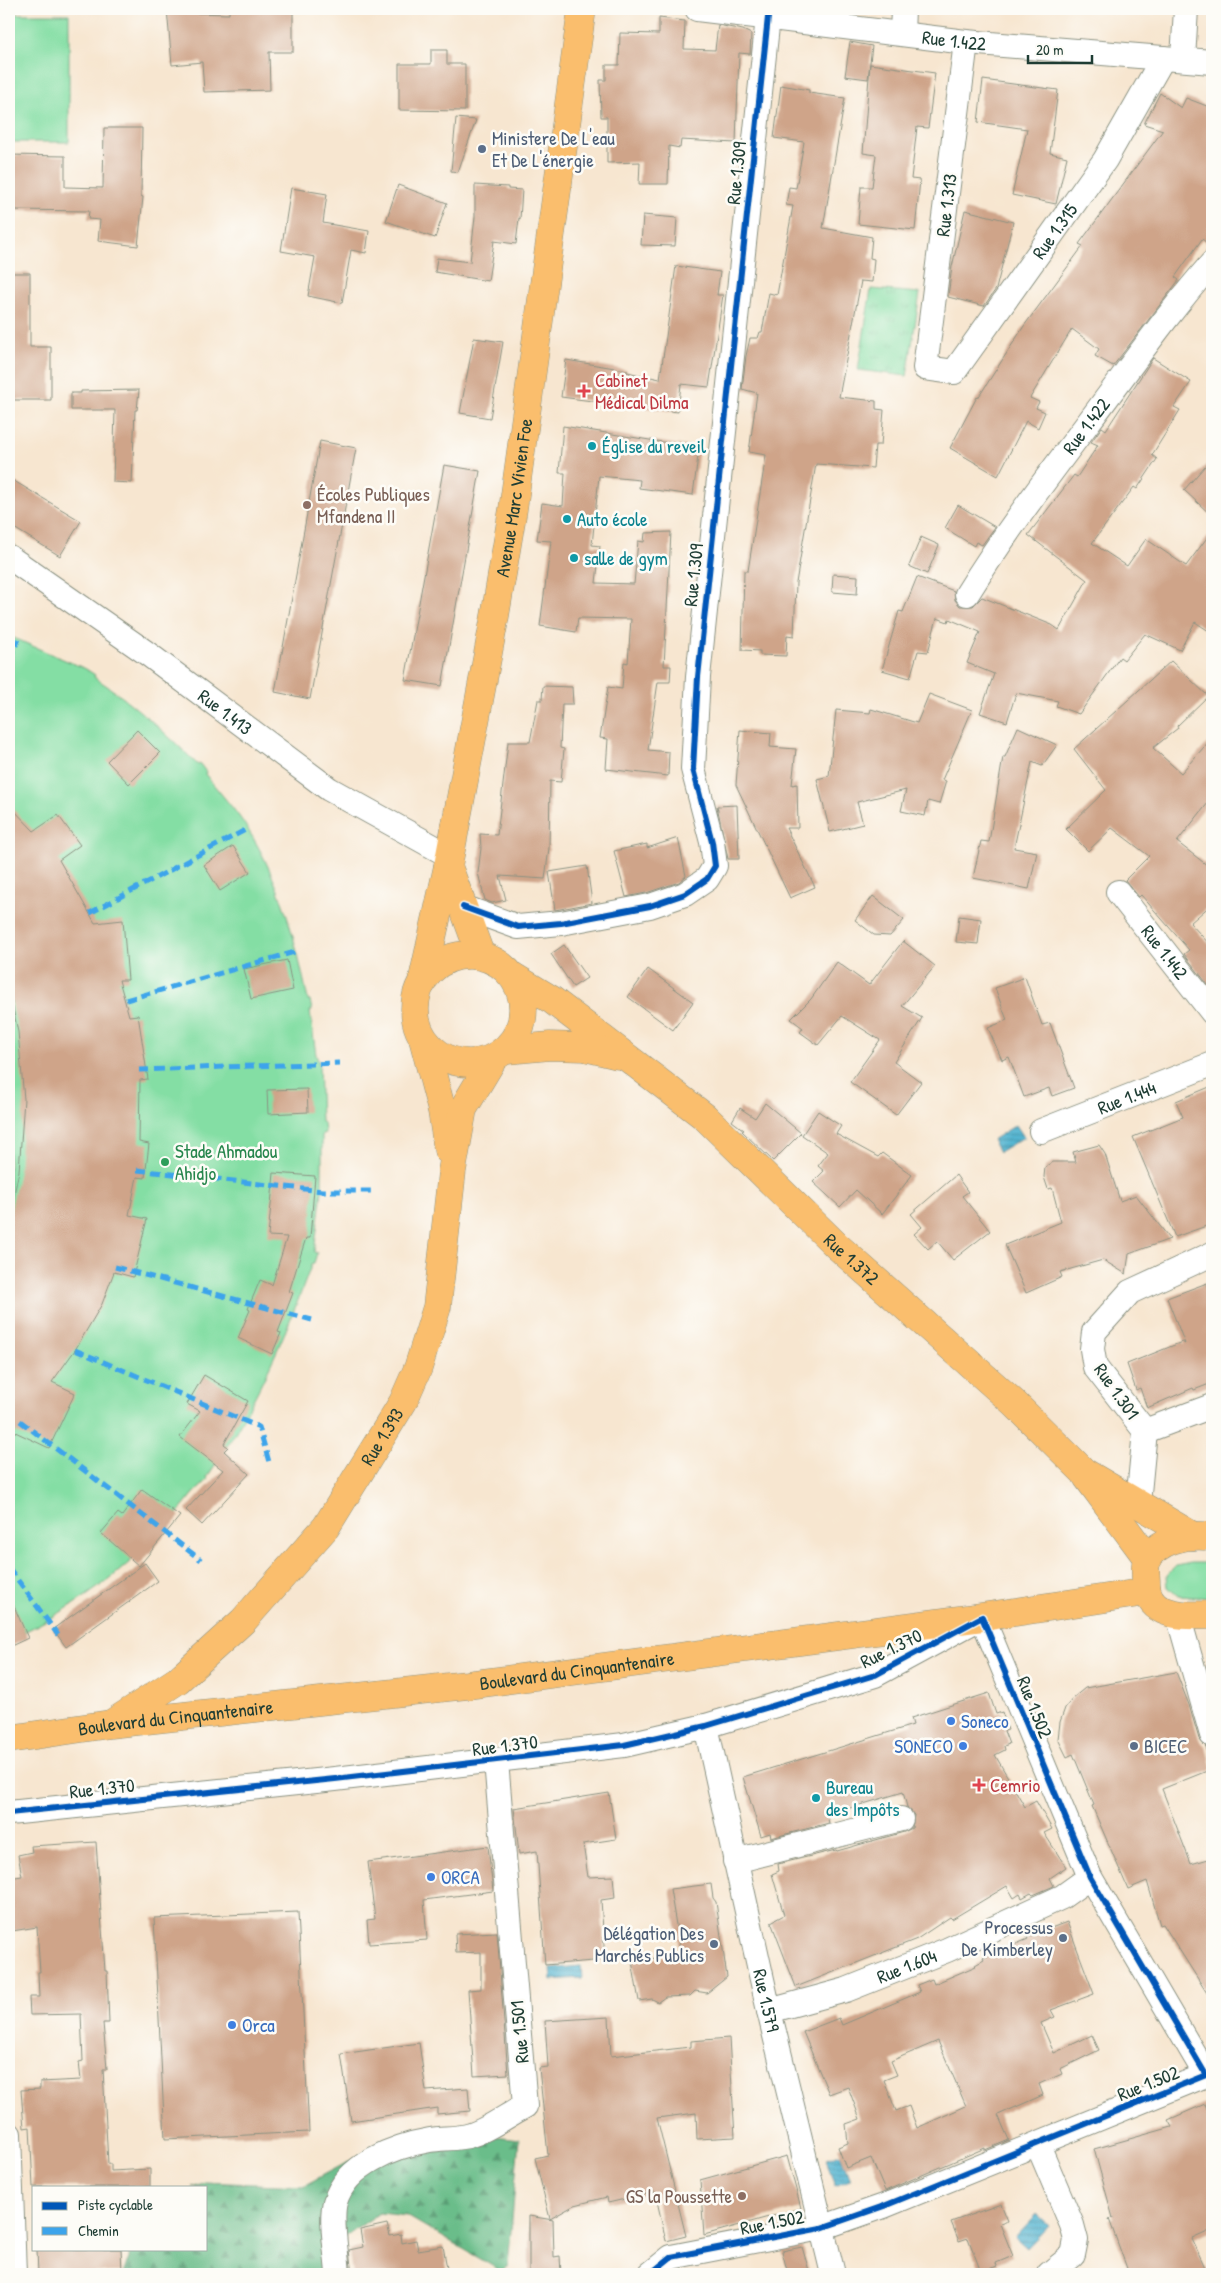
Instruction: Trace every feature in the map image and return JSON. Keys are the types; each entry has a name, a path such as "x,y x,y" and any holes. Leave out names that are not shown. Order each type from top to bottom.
{"main road":[{"name":"Avenue Marc Vivien Foe","path":"422,983 474,736 511,519 582,9"},
{"path":"449,861 481,956"},
{"path":"452,1171 442,1111 423,1039 418,1028 415,1011 417,994 422,983 440,963 460,956 481,956 500,963 514,977 522,995 524,1015 519,1034 500,1054"},
{"name":"Rue 1.372","path":"514,977 552,1000 704,1117 838,1246 1014,1403 1084,1472 1138,1503 1203,1536"},
{"path":"423,1039 442,1056 454,1062 467,1064 480,1063 500,1054 550,1046 584,1047 628,1058"},
{"name":"Rue 1.393","path":"110,1724 178,1680 242,1621 326,1526 402,1402 418,1368 437,1307 452,1171 463,1109 500,1054"},
{"path":"1084,1472 1148,1559"},
{"path":"1203,1536 1174,1539 1156,1549 1146,1562 1146,1592 1153,1604 1164,1611 1178,1614 1212,1614"},
{"name":"Boulevard du Cinquantenaire","path":"9,1739 110,1724 467,1685 982,1617 1146,1592"}],"street":[{"name":"Rue 1.422","path":"697,9 966,42 1212,62"},
{"path":"902,33 903,9"},
{"name":"Rue 1.315","path":"925,368 954,372 1106,160 1173,59 1186,9"},
{"name":"Rue 1.309","path":"463,907 518,927 561,923 650,906 685,894 707,879 715,866 712,842 693,769 698,677 768,17"},
{"name":"Rue 1.313","path":"925,368 966,42"},
{"name":"Rue 1.422","path":"968,594 995,549 1020,515 1167,317 1212,263"},
{"name":"Rue 1.413","path":"9,557 148,654 329,788 449,861"},
{"name":"Rue 1.442","path":"1118,892 1212,1012"},
{"name":"Rue 1.444","path":"1041,1132 1212,1064"},
{"name":"Rue 1.301","path":"1138,1503 1145,1431 1095,1367 1092,1349 1094,1332 1130,1292 1212,1254"},
{"path":"1145,1431 1212,1406"},
{"path":"1178,1614 1212,1736"},
{"name":"Rue 1.370","path":"9,1813 496,1761 624,1745 706,1726 875,1675 982,1617"},
{"name":"Rue 1.502","path":"650,2274 670,2257 821,2228 884,2206 1209,2080 1090,1877 982,1617"},
{"name":"Rue 1.579","path":"706,1726 734,1861 833,2274"},
{"name":"Rue 1.501","path":"338,2274 334,2220 335,2202 346,2181 368,2162 392,2150 428,2140 472,2135 525,2106 496,1761"},
{"path":"734,1861 901,1819"},
{"name":"Rue 1.604","path":"769,2011 846,1990 947,1950 1062,1897 1090,1877"},
{"path":"9,2134 14,2274"},
{"path":"1038,2145 1072,2225 1076,2240 1073,2255 1049,2274"}],"green space":[{"path":"9,14 69,14 69,142 9,142"},
{"path":"871,289 920,293 907,376 858,370"},
{"name":"Stade Ahmadou Ahidjo","path":"9,636 86,669 135,707 198,765 200,764 206,772 205,774 247,828 269,868 278,890 298,956 308,1000 310,1000 316,1055 319,1063 321,1122 324,1123 325,1133 322,1134 322,1191 314,1252 317,1253 314,1263 312,1263 291,1319 266,1374 239,1427 207,1477 208,1479 152,1541 109,1579 62,1611 9,1639"},
{"path":"1191,1563 1212,1563 1212,1598 1178,1596 1168,1587 1167,1575 1176,1566"},
{"path":"447,2130 519,2139 508,2266 501,2271 407,2216 379,2213 341,2240 334,2274 123,2274 132,2250 208,2250 208,2186 195,2186 205,2182 303,2186 406,2131"}],"water":[{"path":"1016,1125 1024,1137 999,1152 992,1140"},
{"path":"581,1966 582,1978 551,1980 550,1969"},
{"path":"840,2154 850,2180 835,2186 826,2159"},
{"path":"1037,2214 1049,2225 1027,2248 1015,2237"}],"building":[{"path":"167,9 191,9 192,13 229,14 229,9 293,9 293,52 269,52 270,90 204,92 202,62 172,65"},
{"path":"659,18 685,21 684,49 715,50 718,25 743,30 751,34 750,54 739,53 736,143 681,140 680,148 669,146 668,184 639,184 640,162 607,163 607,117 601,117 600,80 606,80 606,65 619,65 620,33 659,34"},
{"path":"850,42 872,46 868,79 845,76"},
{"path":"431,50 447,50 447,64 465,64 465,111 399,110 399,64 431,64"},
{"path":"870,64 935,73 928,128 917,127 911,179 920,180 915,230 858,224 861,187 872,187 876,155 863,153"},
{"path":"983,80 1058,90 1050,153 1067,157 1056,204 1012,195 1027,129 978,122"},
{"path":"781,85 809,90 809,93 845,98 823,228 872,237 870,258 874,259 872,282 861,281 839,397 876,401 876,409 884,410 881,445 875,445 873,468 816,464 796,583 794,636 787,635 786,656 760,655 760,651 742,650 744,571 748,571 766,455 749,452 757,393 742,389 746,356 750,338 758,338 760,332 762,332 769,293 777,295 793,206 786,205 789,187 796,188 804,142 774,138"},
{"path":"1160,93 1181,108 1186,98 1212,108 1212,247 1202,239 1175,277 1179,280 1113,366 1095,356 1099,349 1072,329 1030,398 1039,402 1036,408 1045,412 1038,428 1026,421 998,476 950,448 977,397 1024,326 1083,246 1079,244 1163,130 1144,124"},
{"path":"456,118 476,120 458,172 451,171"},
{"path":"104,128 142,128 141,196 143,197 138,246 98,241 100,220 88,219 89,211 14,210 14,200 9,200 9,155 65,156 65,187 103,188"},
{"path":"398,185 447,203 435,238 386,221"},
{"path":"475,185 508,187 508,189 522,190 516,244 494,241 488,281 435,272 437,258 470,262 475,217"},
{"path":"291,188 327,194 323,223 369,231 366,253 351,250 342,303 308,296 315,257 281,251"},
{"path":"965,210 1013,222 996,289 984,306 948,297 952,267"},
{"path":"643,215 677,218 675,246 641,245"},
{"path":"676,266 720,272 717,295 723,295 709,387 681,384 678,412 561,397 566,360 627,370 627,372 660,379"},
{"path":"9,273 30,273 30,347 51,347 51,400 9,400"},
{"path":"474,338 503,342 490,418 460,413"},
{"path":"1153,358 1191,382 1174,407 1180,410 1152,455 1157,459 1137,489 1134,487 1092,543 1127,566 1146,539 1186,566 1212,531 1212,633 1195,622 1180,650 1145,634 1124,660 1120,657 1079,714 1056,706 1058,701 1016,693 1007,722 980,713 994,674 967,663 980,632 949,619 948,622 937,618 928,652 918,651 910,678 882,670 899,611 903,612 917,577 954,591 955,600 960,606 973,606 982,597 1052,625 1059,630 1087,580 1028,535 1074,475 1077,477 1098,445 1091,442 1102,427 1106,430"},
{"path":"139,390 137,410 135,410 132,483 113,482 115,410 71,410 71,393 81,393 81,391"},
{"path":"563,426 699,448 693,495 639,488 640,480 599,476 592,545 600,546 596,583 634,584 638,541 644,542 645,533 671,532 664,666 671,666 670,682 658,682 648,750 669,752 668,776 606,769 608,739 600,738 608,687 622,689 624,662 628,663 631,619 578,618 576,632 540,626 551,541 537,540 542,503 563,506 565,473 559,473"},
{"path":"320,441 356,448 310,699 275,692"},
{"path":"1212,458 1212,516 1184,490"},
{"path":"444,465 480,471 442,686 405,680"},
{"path":"9,478 81,521 60,556 9,525"},
{"path":"958,505 995,527 982,545 976,542 974,546 945,528"},
{"path":"921,537 939,545 927,574 909,566"},
{"path":"833,574 858,576 857,594 832,592"},
{"path":"1171,661 1208,696 1177,726 1178,728 1153,748 1181,773 1212,738 1212,798 1177,842 1212,869 1212,904 1190,923 1212,947 1212,990 1184,954 1189,950 1141,895 1139,897 1125,880 1149,856 1112,828 1088,851 1066,829 1106,790 1074,749"},
{"path":"543,686 572,687 573,704 562,704 560,748 564,749 561,782 550,781 549,848 545,879 500,876 506,900 492,903 485,900 478,873 481,848 480,834 497,835 508,742 530,742 538,700 542,700"},
{"path":"929,694 972,710 942,780 946,781 939,804 928,801 925,816 901,811 906,790 857,802 863,824 830,832 817,779 829,776 836,710 870,713 871,709 917,723"},
{"path":"1018,727 1057,745 1042,766 1032,762 1014,848 1037,852 1029,889 973,878 981,841 989,842 1003,757 1005,757"},
{"path":"137,730 160,753 129,784 107,761"},
{"path":"740,730 771,733 770,747 796,749 792,785 797,784 798,828 786,828 815,887 790,898 736,785"},
{"path":"9,805 34,831 58,815 80,845 59,860 95,923 123,920 128,980 119,980 129,1016 138,1015 148,1079 140,1080 139,1142 149,1144 145,1178 137,1177 129,1215 147,1219 133,1277 114,1272 102,1304 75,1350 52,1382 75,1393 49,1448 9,1429 9,1218 19,1171 24,1099 18,1032 9,990"},
{"path":"737,805 739,859 728,859 717,806"},
{"path":"678,838 686,876 679,882 646,893 626,897 614,851 647,844 647,848"},
{"path":"233,846 250,872 220,891 204,865"},
{"path":"587,866 592,903 555,910 549,872"},
{"path":"873,896 904,920 890,936 874,935 855,920"},
{"path":"959,916 981,919 978,944 956,942"},
{"path":"903,941 935,966 902,1006 922,1018 894,1062 921,1082 896,1115 850,1082 880,1040 842,1016 818,1045 800,1032 803,1028 791,1019 811,999 837,962 869,985"},
{"path":"564,945 587,978 573,987 551,954"},
{"path":"287,960 293,990 251,999 244,969"},
{"path":"648,969 693,1002 673,1030 628,997"},
{"path":"1025,977 1042,1025 1050,1023 1074,1088 1052,1096 1049,1088 1024,1097 1009,1057 1002,1060 988,1028 1007,1020 995,988"},
{"path":"1212,1086 1212,1224 1175,1237 1133,1137 1183,1117 1176,1101"},
{"path":"307,1089 308,1112 268,1114 267,1090"},
{"path":"765,1103 801,1133 773,1161 742,1131 744,1130 732,1121 740,1108 755,1118"},
{"path":"818,1111 841,1126 836,1134 878,1157 882,1153 912,1175 882,1214 856,1190 840,1207 813,1182 824,1171 818,1166 828,1153 802,1135"},
{"path":"1099,1145 1105,1154 1120,1201 1136,1195 1170,1239 1129,1254 1126,1274 1103,1260 1060,1272 1062,1277 1026,1293 1005,1245 1061,1222 1052,1188 1048,1189 1044,1177 1045,1167 1052,1162 1076,1162 1073,1152"},
{"path":"274,1173 315,1176 310,1238 306,1238 289,1292 293,1293 278,1332 281,1333 272,1354 238,1338 260,1280 272,1285 287,1237 268,1236"},
{"path":"956,1175 968,1192 962,1196 990,1231 953,1260 937,1241 928,1249 914,1234 922,1227 911,1214"},
{"path":"1207,1283 1212,1299 1212,1383 1194,1390 1193,1388 1147,1408 1140,1388 1136,1390 1127,1364 1182,1342 1185,1344 1167,1298"},
{"path":"204,1375 248,1401 224,1444 228,1447 224,1451 249,1474 202,1525 186,1510 223,1470 180,1437 200,1411 187,1404"},
{"path":"142,1489 180,1516 139,1566 101,1533 118,1513 122,1516"},
{"path":"145,1563 158,1581 66,1647 53,1629"},
{"path":"9,1595 28,1638 9,1647"},
{"path":"1176,1672 1189,1705 1199,1739 1206,1747 1212,1769 1162,1789 1191,1864 1212,1858 1212,2001 1163,1924 1160,1925 1147,1881 1128,1889 1092,1806 1094,1805 1073,1754 1067,1757 1058,1739 1060,1722 1065,1708 1085,1688"},
{"path":"989,1693 996,1714 1002,1712 1008,1730 1004,1731 1009,1744 1004,1746 1005,1750 995,1755 1025,1807 1036,1801 1052,1829 1044,1833 1066,1867 1050,1878 1054,1886 1033,1895 1031,1893 1022,1898 1020,1894 1014,1898 1007,1886 952,1919 950,1917 917,1939 796,1987 771,1922 784,1915 772,1874 779,1871 778,1864 837,1851 904,1832 912,1828 914,1815 907,1807 903,1792 827,1815 829,1823 771,1838 770,1833 761,1836 743,1777 913,1725 911,1718"},
{"path":"609,1793 616,1839 583,1844 588,1877 613,1876 615,1898 601,1900 605,1960 545,1965 537,1851 519,1854 514,1808"},
{"path":"96,1842 105,1971 107,1971 109,2023 103,2023 107,2069 103,2069 108,2164 111,2164 111,2171 150,2169 150,2186 33,2186 30,2127 24,2128 21,2090 40,2089 40,2082 81,2080 79,2062 83,2061 81,2014 30,2015 29,1997 39,1997 38,1972 40,1972 37,1927 12,1931 9,1913 9,1878 22,1876 18,1855 32,1852 31,1846"},
{"name":"ORCA","path":"488,1846 493,1891 424,1900 427,1940 369,1944 367,1920 375,1919 368,1862"},
{"path":"711,1884 713,1898 716,1902 727,1977 707,1993 695,1991 690,1996 665,1997 658,2002 652,1999 639,2001 632,1961 681,1955 670,1889"},
{"name":"Orca","path":"298,1912 309,2132 165,2139 154,1918"},
{"path":"1067,1922 1094,1994 1051,2010 1055,2017 1041,2023 1054,2053 1092,2035 1099,2050 1060,2069 1062,2074 1039,2084 1043,2095 998,2115 1009,2140 985,2150 985,2148 885,2191 871,2158 846,2168 838,2147 848,2143 846,2124 860,2119 848,2087 829,2094 803,2032 839,2018 842,2025 920,1992 917,1985 932,1979 934,1984 976,1966 984,1960 983,1958 1028,1939 1027,1937","holes":["938,2041 966,2106 917,2128 909,2106 896,2111 884,2080 897,2075 891,2061"]},
{"path":"497,1932 508,2074 474,2076 468,1990 481,1989 481,1952 456,1953 455,1934"},
{"path":"609,2017 611,2056 691,2047 691,2041 729,2038 735,2137 697,2139 696,2113 657,2118 686,2236 666,2241 655,2192 608,2203 607,2197 575,2205 550,2219 535,2158 548,2155 539,2068 548,2067 545,2021"},
{"path":"419,2043 426,2091 468,2088 470,2111 437,2114 437,2108 351,2121 341,2054"},
{"path":"1205,2104 1212,2120 1212,2230 1192,2239 1208,2274 1129,2274 1109,2219 1113,2218 1094,2149 1172,2127 1168,2120"},
{"name":"GS la Poussette","path":"787,2156 801,2208 704,2235 700,2180"},
{"path":"1001,2204 1008,2221 1000,2224 1013,2256 996,2263 997,2266 981,2272 968,2238 959,2241 951,2222"},
{"path":"529,2216 553,2220 554,2257 560,2256 561,2274 529,2274"},
{"path":"387,2224 390,2236 401,2234 402,2243 416,2240 418,2250 443,2246 448,2274 352,2274 349,2250 363,2247 360,2230"},
{"path":"802,2247 810,2274 788,2274 782,2251"},
{"path":"37,2250 121,2250 122,2272 38,2274"}],"marked path":[{"path":"9,659 19,639"},
{"path":"90,913 247,829"},
{"path":"126,1000 298,951"},
{"path":"139,1070 339,1063"},
{"path":"137,1170 322,1191 371,1191"},
{"path":"115,1267 312,1320"},
{"path":"75,1350 259,1427 269,1462"},
{"path":"20,1421 201,1560"},
{"path":"9,1568 58,1635"}],"cycle path":[{"path":"463,907 518,927 561,923 650,906 685,894 707,879 715,866 712,842 693,769 698,677 768,17"},
{"path":"9,1813 335,1779 624,1745 706,1726 875,1675 982,1617 1090,1877 1206,2075 884,2206 821,2228 671,2257 650,2274"}],"place":[{"name":"Ministere De L'eau Et De L'énergie","path":"482,149"},
{"name":"Cabinet Médical Dilma","path":"584,391"},
{"name":"Église du reveil","path":"592,446"},
{"name":"Écoles Publiques Mfandena II","path":"307,505"},
{"name":"Auto école","path":"567,519"},
{"name":"salle de gym","path":"574,558"},
{"name":"Stade Ahmadou Ahidjo","path":"165,1162"},
{"name":"Soneco","path":"951,1721"},
{"name":"SONECO","path":"963,1746"},
{"name":"BICEC","path":"1134,1746"},
{"name":"Cemrio","path":"979,1785"},
{"name":"Bureau des Impôts","path":"816,1798"},
{"name":"ORCA","path":"431,1877"},
{"name":"Processus De Kimberley","path":"1063,1938"},
{"name":"Délégation Des Marchés Publics","path":"714,1944"},
{"name":"Orca","path":"232,2025"},
{"name":"GS la Poussette","path":"742,2196"}]}
